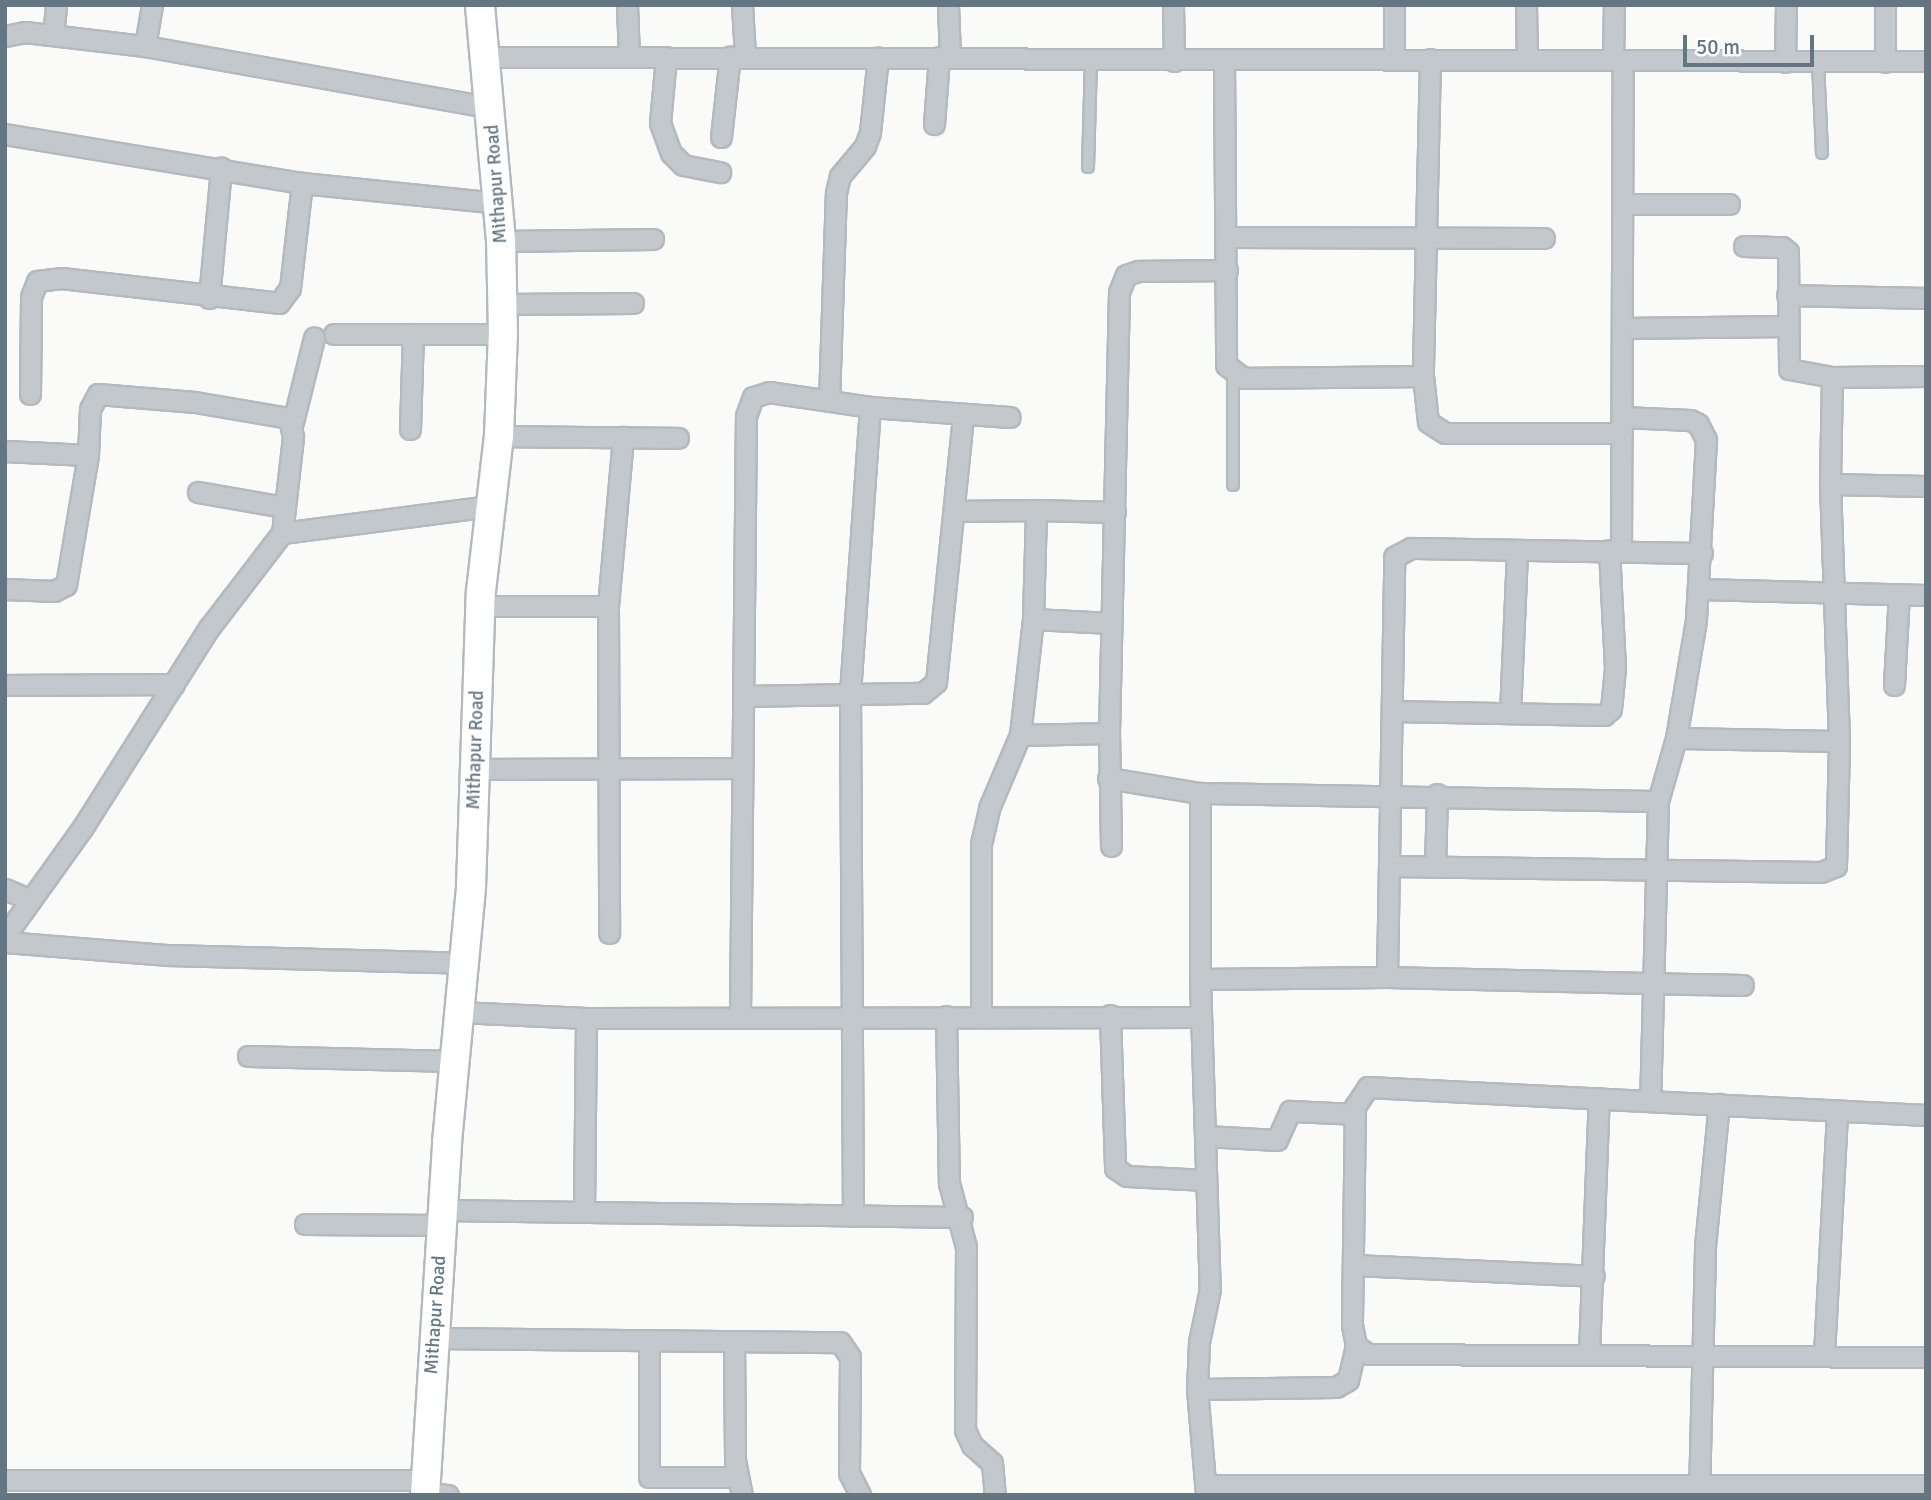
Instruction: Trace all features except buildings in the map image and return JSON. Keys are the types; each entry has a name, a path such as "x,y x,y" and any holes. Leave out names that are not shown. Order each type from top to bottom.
{"street":[{"path":"52,35 57,5"},
{"path":"145,46 152,5"},
{"name":"Mithapur Road","path":"431,1491 435,1338 442,1218 464,963 476,769 480,606 499,436 503,334 501,241 492,108 480,5"},
{"path":"627,5 629,57"},
{"path":"721,137 738,57 741,5"},
{"path":"934,124 944,57 948,5"},
{"path":"1172,5 1174,61"},
{"path":"1394,5 1394,59"},
{"path":"1526,5 1527,60"},
{"path":"1392,711 1592,717 1611,709 1615,668 1615,550 1622,425 1623,204 1614,5"},
{"path":"1785,62 1786,5"},
{"path":"1885,5 1885,62"},
{"path":"5,36 25,32 145,46 492,108"},
{"path":"485,57 1926,61"},
{"path":"666,57 660,123 671,153 683,165 720,172"},
{"path":"829,401 836,193 840,176 865,146 870,132 877,57"},
{"path":"1430,59 1423,376 1428,422 1445,433 1690,420 1701,428 1706,440 1699,589 1676,738 1658,801 1650,1101"},
{"path":"1224,60 1226,365 1233,374 1242,378 1423,376"},
{"path":"5,134 302,183 498,203"},
{"path":"209,298 221,168"},
{"path":"30,394 31,297 37,281 61,278 268,304 288,296 302,183"},
{"path":"1623,204 1729,204"},
{"path":"1227,237 1544,238"},
{"path":"501,241 653,239"},
{"path":"1744,246 1782,247 1788,253 1789,369 1832,377 1926,376"},
{"path":"1111,846 1108,778 1111,623 1122,281 1138,271 1158,268 1227,270"},
{"path":"1787,295 1926,298"},
{"path":"503,304 633,303"},
{"path":"1622,328 1787,326"},
{"path":"410,429 413,334"},
{"path":"5,936 174,684 282,533 293,422 324,336 503,334"},
{"path":"1390,866 1830,870 1838,859 1839,741 1830,484 1832,377"},
{"path":"740,1015 741,768 750,404 753,397 769,392 870,407 1010,417"},
{"path":"5,589 54,591 66,585 88,455 90,409 98,394 207,404 283,416 293,422"},
{"path":"853,1216 850,693 870,407"},
{"path":"743,696 923,693 936,682 956,511 963,415"},
{"path":"499,436 678,438"},
{"path":"609,933 605,767 608,606 623,437"},
{"path":"5,451 88,455"},
{"path":"1830,484 1926,486"},
{"path":"198,492 284,507"},
{"path":"282,533 490,506"},
{"path":"981,1015 981,844 989,807 1020,735 1033,619 1036,510"},
{"path":"956,511 1115,512"},
{"path":"1387,977 1394,557 1411,548 1702,553"},
{"path":"1510,713 1517,550"},
{"path":"1699,589 1926,594"},
{"path":"1894,685 1899,594"},
{"path":"480,606 608,606"},
{"path":"1033,619 1111,623"},
{"path":"5,685 174,684"},
{"path":"1020,735 1109,733"},
{"path":"1676,738 1839,741"},
{"path":"476,769 741,768"},
{"path":"1108,778 1200,793 1437,794 1658,801"},
{"path":"1200,793 1199,979 1210,1289 1197,1350 1196,1389 1206,1490 1699,1490 1926,1485"},
{"path":"1434,866 1437,794"},
{"path":"5,889 31,900"},
{"path":"5,942 168,956 464,963"},
{"path":"1199,979 1387,977 1743,985"},
{"path":"459,1012 586,1018 851,1014 1201,1017"},
{"path":"1110,1015 1115,1168 1127,1176 1206,1180"},
{"path":"946,1016 947,1161 949,1183 962,1217 966,1247 965,1430 972,1445 992,1463 995,1495"},
{"path":"584,1212 586,1018"},
{"path":"248,1056 454,1061"},
{"path":"1196,1389 1336,1387 1348,1380 1356,1346 1353,1265 1355,1114 1361,1093 1380,1086 1926,1115"},
{"path":"1589,1353 1599,1098"},
{"path":"1699,1490 1705,1245 1719,1104"},
{"path":"1205,1136 1277,1140 1290,1111 1355,1114"},
{"path":"1824,1354 1837,1111"},
{"path":"305,1224 584,1212 962,1217"},
{"path":"1353,1265 1594,1276"},
{"path":"435,1338 829,1340 847,1347 849,1473 860,1495"},
{"path":"649,1340 645,1486 740,1486 734,1340"},
{"path":"1356,1346 1368,1354 1703,1352 1926,1357"},
{"path":"5,1480 431,1491"}],"lane":[{"path":"1088,167 1091,59"},
{"path":"1818,62 1822,153"},
{"path":"1233,374 1233,485"}]}
